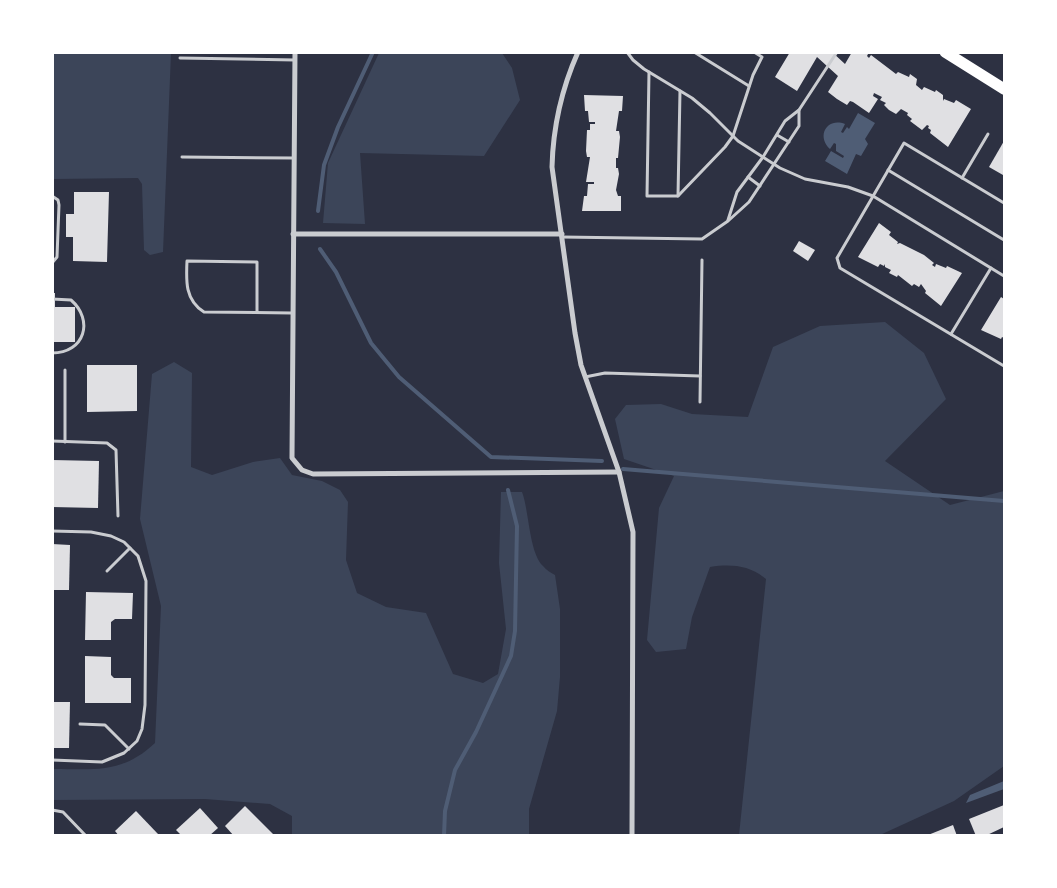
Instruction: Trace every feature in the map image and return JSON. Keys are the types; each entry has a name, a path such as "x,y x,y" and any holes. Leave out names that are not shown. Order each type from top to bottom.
{"main road":[{"path":"945,52 1004,89"}],"street":[{"path":"295,52 292,458 302,470 313,474 336,475 619,472"},
{"path":"578,52 566,84 552,140 552,167 574,333 584,378 619,472 630,511 635,571 632,836"},
{"path":"293,234 562,236"}],"lane":[{"path":"628,52 633,60 649,72 680,90 710,112 733,136 775,164 805,179 848,187 873,196 1004,276"},
{"path":"694,52 749,86"},
{"path":"649,72 647,196 678,196 725,147 733,136 749,86 762,57 754,52"},
{"path":"728,221 737,192 764,157 785,121 799,110 837,52"},
{"path":"180,58 295,60"},
{"path":"678,196 680,90"},
{"path":"562,236 702,239 728,221 749,202 799,126 799,110"},
{"path":"777,134 789,142"},
{"path":"962,178 988,134"},
{"path":"1004,203 904,143 837,258 840,268 1004,366"},
{"path":"182,157 294,158"},
{"path":"888,170 1004,240"},
{"path":"748,177 760,186"},
{"path":"52,196 58,200 59,205 57,257 52,264"},
{"path":"700,402 702,260"},
{"path":"257,312 258,262 187,261 186,285 196,308 204,312 292,313"},
{"path":"950,334 991,268"},
{"path":"52,299 71,300 80,310 84,323 81,338 76,346 52,353"},
{"path":"65,370 65,442"},
{"path":"584,378 605,373 700,376"},
{"path":"52,441 107,443 116,450 118,516"},
{"path":"52,531 91,532 111,536 130,548 138,556 146,581 145,705 142,729 137,741 124,754 102,762 52,760"},
{"path":"108,572 130,548"},
{"path":"80,724 105,726 129,749"},
{"path":"52,810 63,812 86,836"}],"shaded area":[{"path":"52,53 171,53 163,252 150,255 144,250 142,184 138,178 53,179"},
{"path":"379,53 502,53 512,68 520,100 484,156 360,153 365,224 323,223 328,163"},
{"path":"858,113 875,123 865,139 868,144 861,156 856,154 847,174 825,161 831,151 843,158 844,156 836,151 836,144 834,143 830,149 824,139 824,134 829,125 833,123 845,124 841,132 843,133 847,127 849,129"},
{"path":"885,322 924,353 946,399 885,461 950,505 1004,491 1004,766 954,801 880,835 739,835 766,579 746,568 710,567 692,617 686,649 656,652 647,640 659,508 674,476 624,459 615,419 626,405 661,404 692,414 748,417 773,347 820,326"},
{"path":"174,362 192,373 191,467 212,475 253,462 280,458 292,475 322,481 340,490 348,502 346,560 357,593 386,607 426,613 453,674 483,683 498,674 506,629 499,563 501,492 522,492 532,542 538,560 555,575 560,609 560,677 557,711 529,809 529,835 292,835 292,816 270,804 205,799 53,800 53,769 95,769 119,765 143,753 155,743 161,606 140,519 152,374"},
{"path":"1004,781 1004,789 966,803 970,795"}],"building":[{"path":"790,52 832,52 845,64 852,52 869,52 867,56 869,58 871,55 896,74 898,72 909,77 910,74 917,79 916,85 922,90 924,87 935,92 936,90 943,95 943,101 944,99 954,103 956,100 971,109 948,147 930,133 929,126 927,125 922,130 910,121 912,119 907,115 908,113 901,109 896,114 889,110 884,105 886,103 880,100 882,97 874,93 873,96 878,99 869,113 853,102 850,101 847,105 837,99 828,92 838,76 817,57 797,91 775,77"},
{"path":"584,95 623,96 622,111 619,111 616,131 619,131 620,137 618,158 616,158 616,168 618,168 619,174 616,190 618,196 621,196 621,211 582,211 584,196 587,196 588,184 594,184 594,182 586,182 590,157 587,157 586,151 587,130 590,130 590,124 595,124 595,122 589,122 588,111 585,111"},
{"path":"1004,141 1004,173 1003,175 989,167"},
{"path":"74,192 109,192 107,262 73,261 73,237 66,237 66,214 74,214"},
{"path":"879,223 891,232 889,235 898,242 897,244 900,243 924,255 934,263 932,265 935,267 936,264 946,268 947,266 962,273 941,306 925,293 926,291 921,284 919,287 914,284 912,286 898,275 897,277 889,273 891,270 885,267 885,264 884,266 880,264 878,267 858,257"},
{"path":"799,241 815,250 808,261 793,251"},
{"path":"52,293 55,293 55,307 75,307 75,342 52,342"},
{"path":"1001,297 1004,299 1004,338 1002,337 1001,339 981,330"},
{"path":"87,365 137,365 137,411 87,412"},
{"path":"52,460 99,461 98,508 52,507"},
{"path":"52,544 70,545 69,590 52,590"},
{"path":"86,592 133,593 132,619 115,619 111,622 111,640 85,640"},
{"path":"85,656 111,657 111,675 114,678 131,678 131,703 85,703"},
{"path":"52,702 70,702 69,748 52,748"},
{"path":"1004,805 1004,827 985,836 976,836 969,819"},
{"path":"245,806 273,834 271,836 234,836 225,826"},
{"path":"200,808 218,828 209,836 182,836 176,830"},
{"path":"136,811 158,834 157,836 119,836 115,831"},
{"path":"953,825 957,836 928,836 928,835"}],"waterway":[{"path":"318,211 324,165 338,127 373,52"},
{"path":"320,249 336,272 371,343 399,377 491,457 602,461"},
{"path":"623,469 1004,501"},
{"path":"444,836 445,811 455,770 476,732 511,656 515,631 517,526 508,490"}]}
